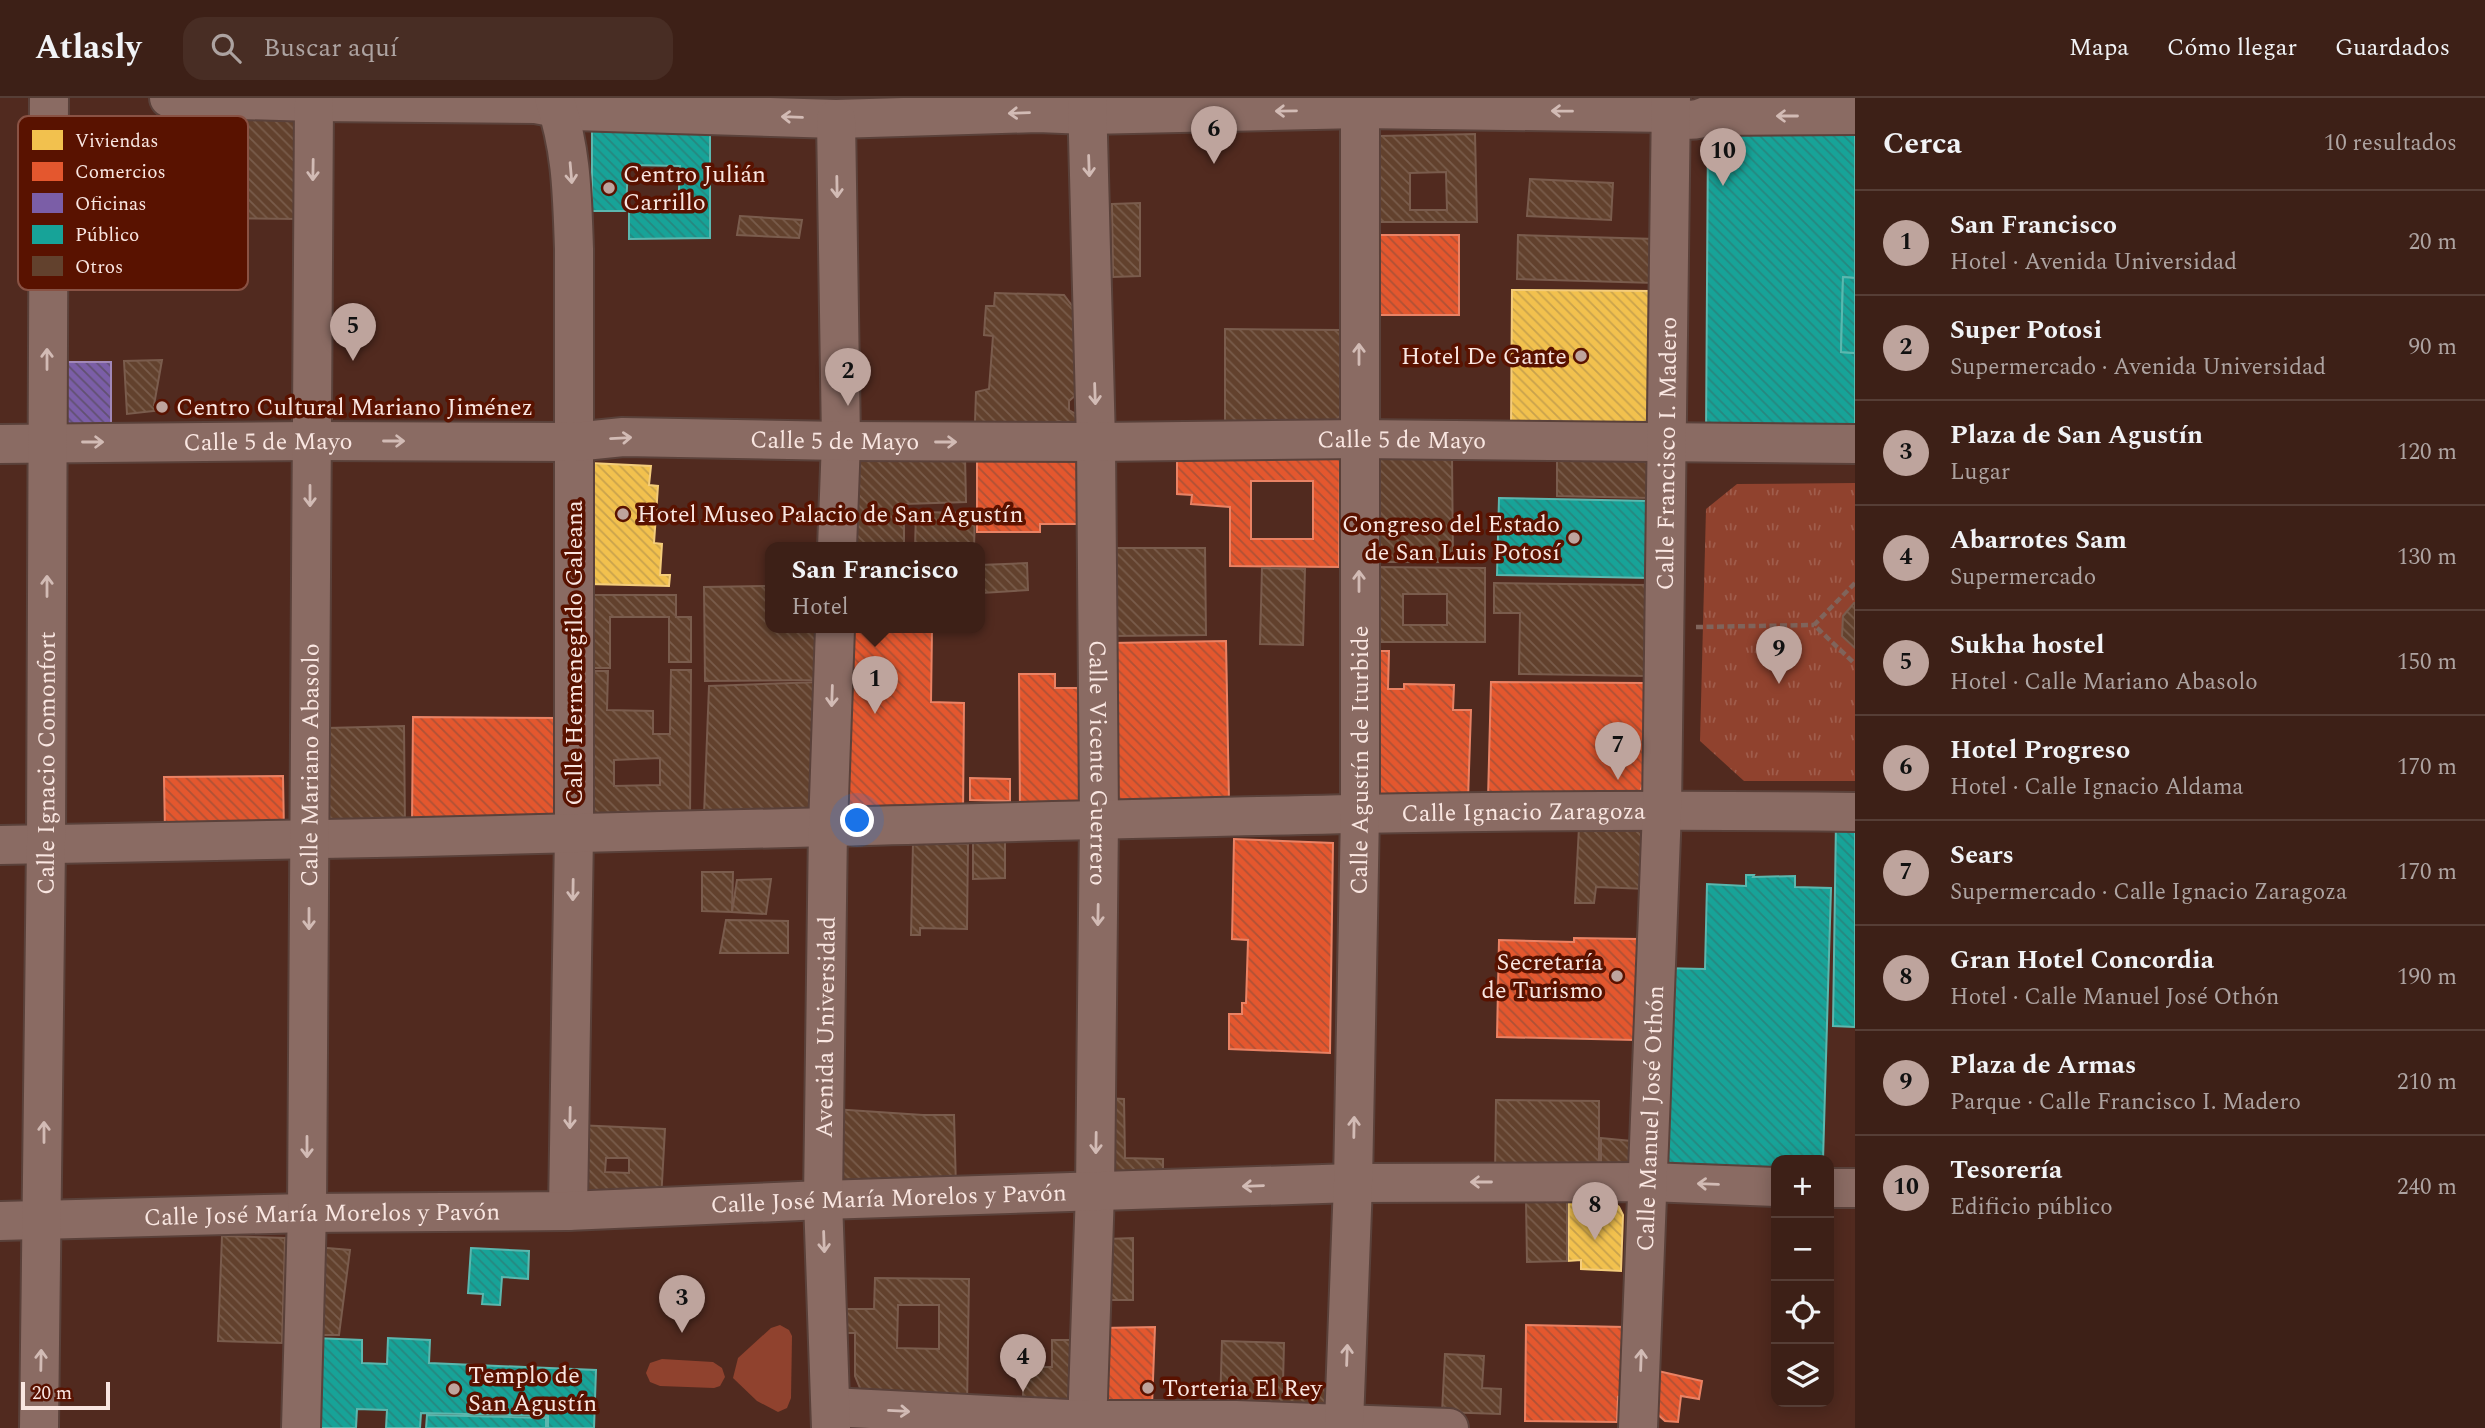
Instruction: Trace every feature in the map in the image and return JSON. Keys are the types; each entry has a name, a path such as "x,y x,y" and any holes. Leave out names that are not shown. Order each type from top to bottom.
{"street":[{"name":"Calle Ignacio Comonfort","path":"49,98 49,116"},
{"path":"169,98 536,104 836,119 1038,113 1087,107 1360,103 1671,105 1678,118 1687,120 1699,120 1706,116 1855,116"},
{"name":"Calle Mariano Abasolo","path":"301,1428 307,1213 314,102"},
{"name":"Calle Agustín de Iturbide","path":"1344,1423 1353,1183 1360,813 1360,103"},
{"name":"Calle Hermenegildo Galeana","path":"561,105 572,173 575,442 568,1211"},
{"name":"Calle Francisco I. Madero","path":"1662,810 1671,105"},
{"name":"Calle Vicente Guerrero","path":"1087,107 1096,442 1099,820 1095,1191 1088,1424"},
{"path":"836,119 841,441 838,542"},
{"name":"Calle Ignacio Comonfort","path":"39,1428 44,1220 48,290"},
{"name":"Calle 5 de Mayo","path":"0,444 575,442 623,438 1096,442 1359,439 1855,444"},
{"name":"Avenida Universidad","path":"831,1418 823,1200 828,827 835,633"},
{"name":"Calle Ignacio Zaragoza","path":"0,845 1360,813 1662,810 1855,813"},
{"name":"Calle Manuel José Othón","path":"1638,1428 1662,810"},
{"name":"Calle José María Morelos y Pavón","path":"0,1221 307,1213 568,1211 1353,1183 1648,1182 1771,1186"},
{"path":"1834,1188 1855,1188"},
{"path":"831,1418 1088,1424 1344,1423 1449,1428"}],"path":[{"path":"1814,625 1855,583"},
{"path":"1665,626 1814,625 1855,664"}],"green space":[{"path":"1855,483 1855,781 1744,781 1700,741 1706,509 1737,484"},
{"path":"780,1325 789,1330 792,1336 791,1398 787,1408 778,1412 757,1401 733,1378 738,1358 771,1328"},
{"path":"662,1359 713,1362 722,1368 725,1377 720,1386 714,1388 660,1386 650,1382 646,1373 650,1363"}],"building: Viviendas":[{"name":"Hotel De Gante","path":"1512,290 1652,291 1649,421 1640,430 1511,429"},
{"name":"Hotel Museo Palacio de San Agustín","path":"590,463 651,466 649,485 658,486 654,543 662,544 660,575 670,575 669,586 589,584"},
{"path":"1569,1200 1610,1200 1619,1207 1623,1215 1621,1271 1581,1269 1581,1260 1568,1261"}],"building: Comercios":[{"path":"1365,235 1459,235 1459,315 1364,315"},
{"path":"1177,454 1340,457 1339,567 1230,566 1230,507 1191,504 1192,495 1177,494","holes":["1251,481 1313,481 1313,539 1251,539"]},
{"path":"977,457 1072,459 1079,463 1084,524 1040,524 1040,532 977,532"},
{"path":"849,633 932,633 931,702 964,703 963,815 859,815 848,804"},
{"path":"1226,641 1229,802 1113,804 1111,643"},
{"path":"1366,651 1389,651 1388,689 1404,689 1404,684 1454,685 1453,710 1471,710 1468,800 1374,800"},
{"path":"1019,674 1055,674 1055,688 1080,688 1080,812 1020,812"},
{"path":"1491,682 1645,683 1643,784 1639,794 1488,799"},
{"path":"413,717 559,718 559,826 412,826"},
{"path":"283,776 284,832 165,833 164,777"},
{"path":"970,778 1010,779 1010,801 970,800"},
{"path":"1234,839 1333,843 1330,1053 1229,1049 1229,1014 1242,1014 1242,1003 1246,1003 1248,940 1232,939"},
{"path":"1574,938 1638,939 1635,1040 1497,1037 1499,940 1574,942"},
{"path":"1526,1325 1626,1327 1625,1398 1618,1397 1617,1422 1525,1421"},
{"path":"1155,1327 1152,1406 1100,1405 1101,1328"},
{"path":"1658,1371 1702,1381 1699,1399 1681,1396 1678,1422 1665,1421 1655,1412"}],"building: Oficinas":[{"path":"59,362 111,362 111,434 60,434"}],"building: Público":[{"name":"Centro Julián Carrillo","path":"592,128 710,128 710,238 629,239 629,211 592,211","holes":["628,165 680,166 678,211 626,209"]},
{"path":"1708,130 1855,131 1855,278 1843,277 1841,352 1855,353 1855,439 1706,438"},
{"path":"1843,277 1855,278 1855,353 1841,352"},
{"name":"Congreso del Estado de San Luis Potosí","path":"1499,498 1651,501 1649,578 1497,575"},
{"path":"1836,820 1855,821 1855,1027 1833,1026"},
{"path":"1746,875 1754,875 1753,877 1795,876 1795,887 1831,888 1823,1155 1771,1155 1771,1177 1655,1174 1662,968 1705,969 1707,884 1746,886"},
{"path":"471,1248 529,1251 528,1279 502,1277 500,1305 482,1304 483,1294 468,1293"},
{"name":"Templo de San Agustín","path":"315,1338 362,1340 362,1363 387,1364 388,1338 430,1340 429,1363 596,1370 594,1428 548,1428 548,1416 421,1413 420,1428 386,1428 387,1410 357,1409 356,1428 312,1428"},
{"path":"427,1415 546,1418 546,1428 426,1428"}],"building: Otros":[{"path":"248,118 299,118 298,219 248,219"},
{"path":"1475,134 1477,222 1374,222 1368,144 1380,136","holes":["1446,172 1447,210 1410,210 1410,173"]},
{"path":"1530,179 1613,183 1611,220 1527,216"},
{"path":"1140,203 1140,276 1113,277 1112,204"},
{"path":"740,216 802,220 799,238 737,235"},
{"path":"1518,235 1656,239 1655,283 1517,279"},
{"path":"995,293 1064,295 1079,315 1077,394 1069,401 1069,410 1076,414 1077,423 1062,426 1059,421 1008,422 991,426 990,422 975,422 976,392 989,389 993,336 984,335 985,319 986,306 994,306"},
{"path":"1225,329 1341,330 1343,412 1331,427 1225,427"},
{"path":"162,360 154,405 162,410 127,414 124,361"},
{"path":"1557,452 1652,453 1651,498 1557,496"},
{"path":"864,456 965,456 966,502 904,504 904,542 849,542 849,469"},
{"path":"1370,456 1452,456 1453,562 1370,562"},
{"path":"916,512 975,513 974,542 915,542"},
{"path":"1111,548 1205,548 1206,635 1111,636"},
{"path":"1027,563 1028,590 985,593 985,565"},
{"path":"1370,567 1485,568 1485,642 1369,642","holes":["1403,594 1447,594 1447,625 1403,625"]},
{"path":"1262,568 1305,569 1303,645 1260,644"},
{"path":"1494,583 1647,585 1646,676 1519,674 1520,613 1494,613"},
{"path":"765,586 765,633 819,633 819,680 705,681 704,587"},
{"path":"584,595 676,595 676,617 691,617 691,662 669,662 669,617 610,617 610,668 583,668"},
{"path":"1854,603 1855,648 1842,636 1843,616"},
{"path":"671,670 691,670 690,821 582,820 583,671 608,671 607,710 653,711 653,734 670,734","holes":["660,758 660,785 614,786 614,760"]},
{"path":"821,682 815,813 704,815 709,686"},
{"path":"404,726 405,828 328,829 327,728"},
{"path":"1645,825 1647,889 1596,887 1594,903 1575,903 1579,827"},
{"path":"973,834 1005,834 1005,878 973,879"},
{"path":"913,843 968,844 967,929 920,928 920,935 911,935"},
{"path":"702,872 733,872 732,912 702,911"},
{"path":"771,879 766,914 732,912 737,880"},
{"path":"726,920 788,921 788,953 720,953"},
{"path":"1101,1098 1124,1099 1125,1158 1163,1159 1163,1182 1100,1169"},
{"path":"1496,1100 1599,1101 1599,1178 1495,1177"},
{"path":"833,1109 954,1115 956,1187 834,1189"},
{"path":"576,1125 665,1129 661,1200 577,1203","holes":["606,1158 629,1158 629,1173 605,1172"]},
{"path":"1601,1138 1631,1141 1631,1164 1601,1177"},
{"path":"1526,1200 1567,1200 1567,1261 1527,1262"},
{"path":"222,1236 285,1238 282,1343 218,1341"},
{"path":"1133,1238 1133,1300 1108,1300 1107,1239"},
{"path":"315,1247 350,1250 339,1335 315,1335"},
{"path":"875,1278 969,1279 967,1407 865,1393 860,1388 855,1376 855,1333 846,1333 846,1309 874,1309","holes":["898,1305 939,1305 939,1349 897,1348"]},
{"path":"1052,1340 1072,1340 1071,1399 1023,1399 1023,1367 1052,1367"},
{"path":"1222,1341 1284,1343 1283,1383 1330,1385 1329,1409 1220,1405"},
{"path":"1445,1354 1484,1356 1482,1388 1501,1389 1500,1414 1442,1412"}],"place":[{"name":"Hotel Progreso","path":"1214,164"},
{"name":"Tesorería","path":"1723,186"},
{"name":"Centro Julián Carrillo","path":"609,188"},
{"name":"Hotel De Gante","path":"1581,356"},
{"name":"Sukha hostel","path":"353,361"},
{"name":"Super Potosi","path":"848,406"},
{"name":"Centro Cultural Mariano Jiménez","path":"162,407"},
{"name":"Hotel Museo Palacio de San Agustín","path":"623,514"},
{"name":"Congreso del Estado de San Luis Potosí","path":"1574,538"},
{"name":"Plaza de Armas","path":"1779,684"},
{"name":"San Francisco","path":"875,714"},
{"name":"Sears","path":"1618,780"},
{"name":"Secretaría de Turismo","path":"1617,976"},
{"name":"Gran Hotel Concordia","path":"1595,1240"},
{"name":"Plaza de San Agustín","path":"682,1333"},
{"name":"Torteria El Rey","path":"1148,1388"},
{"name":"Templo de San Agustín","path":"454,1389"},
{"name":"Abarrotes Sam","path":"1023,1392"}]}
